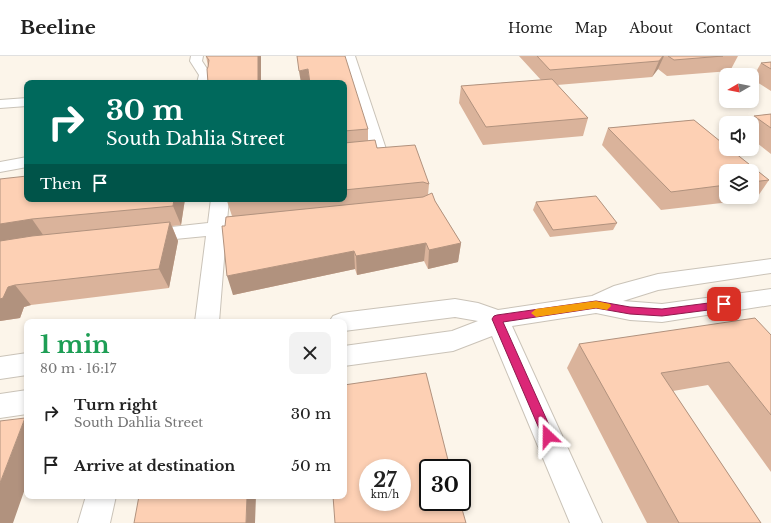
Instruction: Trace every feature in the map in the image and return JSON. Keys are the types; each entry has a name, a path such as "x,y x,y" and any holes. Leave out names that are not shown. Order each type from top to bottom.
{"street":[{"path":"198,56 196,61 205,75 204,80"},
{"path":"347,155 378,152 349,56"},
{"path":"0,104 24,102"},
{"path":"0,167 24,163"},
{"path":"207,319 220,202"},
{"path":"123,239 272,223"},
{"path":"347,321 454,308 478,312 497,319 596,304 622,292 644,286 771,266"},
{"path":"596,304 630,311 662,313 765,303"},
{"path":"347,356 453,341 483,330 497,319"},
{"path":"497,319 586,523"},
{"path":"0,368 24,364"},
{"path":"0,406 24,402"},
{"path":"94,523 99,499"}],"building":[{"path":"206,56 258,56 258,80 208,80 207,69 209,60"},
{"path":"297,56 345,56 368,129 347,131 347,80 310,80 308,69 299,71"},
{"path":"537,56 663,56 659,61 550,70"},
{"path":"668,56 723,56 674,60"},
{"path":"771,62 771,69 761,63"},
{"path":"552,79 588,118 486,127 461,86"},
{"path":"771,114 771,128 759,120 759,116 754,116"},
{"path":"694,120 719,140 719,156 739,156 749,164 719,164 719,186 671,192 608,128"},
{"path":"375,140 377,148 415,145 429,184 423,182 347,190 347,143"},
{"path":"759,172 769,180 759,181"},
{"path":"24,176 24,202 174,202 173,206 32,219 0,224 0,179"},
{"path":"432,193 435,201 461,243 429,250 426,243 356,256 354,251 227,276 222,226 225,226 226,217 423,197"},
{"path":"596,196 617,223 553,230 536,202"},
{"path":"170,222 159,269 15,285 8,287 3,298 0,299 0,241 32,236"},
{"path":"755,318 771,335 771,415 729,362 661,373 761,523 679,523 579,344"},
{"path":"426,373 448,459 419,459 419,511 463,511 466,523 335,523 333,499 347,499 347,385"},
{"path":"24,418 0,483 0,421"},
{"path":"138,499 247,499 246,523 134,523"}],"slow traffic":[{"path":"536,313 596,304 607,306"}],"route":[{"path":"548,436 497,319 596,304 630,311 662,313 724,304"}]}
